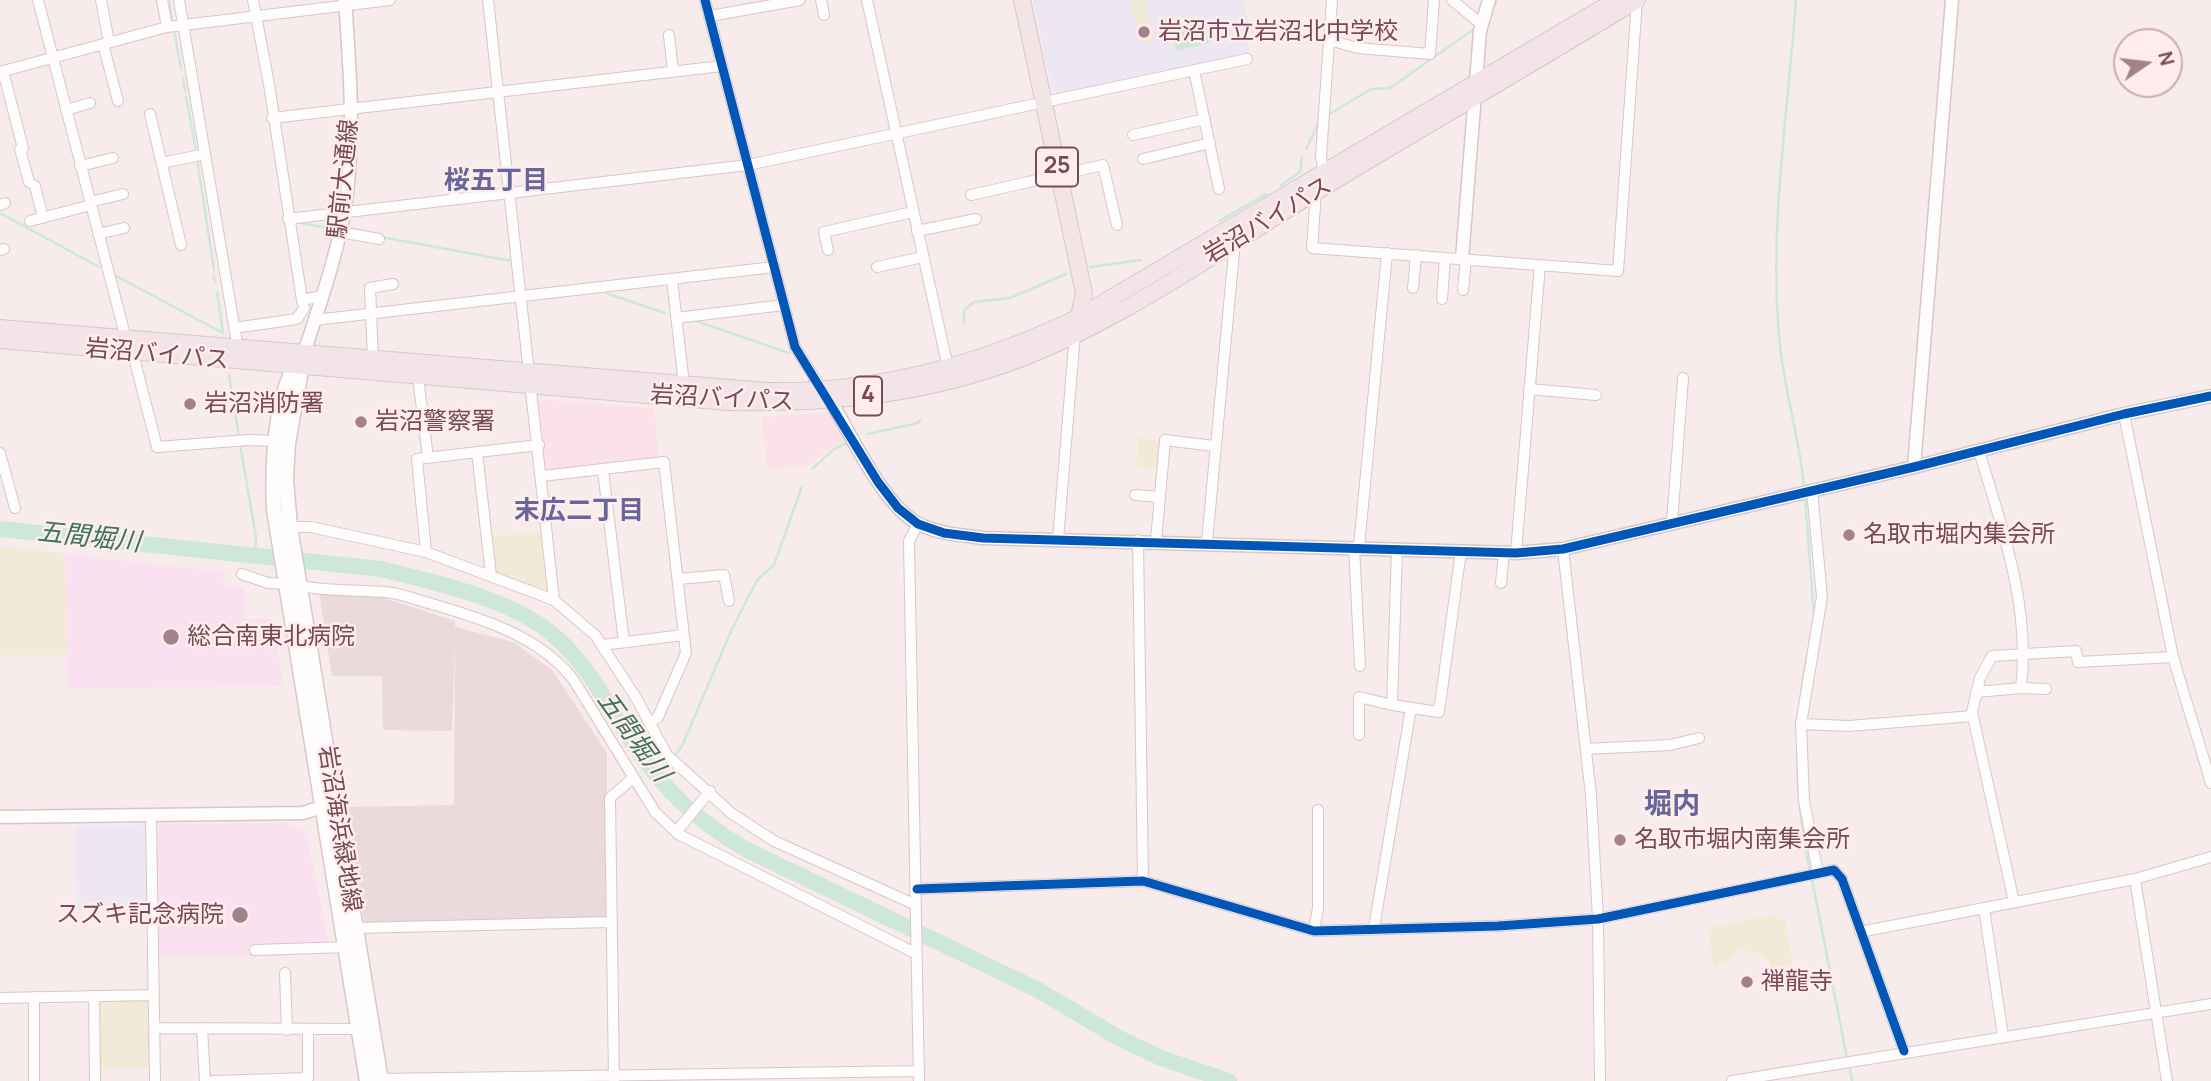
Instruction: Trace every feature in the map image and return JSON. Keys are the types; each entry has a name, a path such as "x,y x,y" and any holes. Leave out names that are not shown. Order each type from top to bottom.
{"highway":[{"name":"岩沼バイパス","path":"0,328 129,346 300,362 418,377 684,385 826,396 948,368 1001,351 1079,317 1616,0"},
{"name":"岩沼バイパス","path":"0,340 238,349 300,362 373,359 728,402 826,396 942,383 1009,363 1075,334 1474,100 1637,0"}],"main road":[{"name":"25","path":"1022,0 1084,293 1075,334"},
{"path":"284,532 273,475 276,442 300,362"},
{"path":"284,532 288,443 300,362"},
{"name":"岩沼海浜緑地線","path":"284,532 328,805 360,1029 376,1080"},
{"name":"岩沼海浜緑地線","path":"328,805 355,928 376,1080"}],"street":[{"path":"38,0 98,234 157,447 248,440 276,442"},
{"path":"102,0 106,43 118,101"},
{"path":"162,0 167,27"},
{"path":"179,0 238,349"},
{"path":"234,328 298,320 304,308 253,0"},
{"path":"43,218 20,149 23,148 1,72 183,24 390,0"},
{"path":"488,0 554,600"},
{"path":"705,0 795,347 887,495 918,524 944,533 983,538 1138,540 1510,553 1563,549 1914,467 2124,414 2211,396"},
{"path":"710,16 800,0"},
{"path":"821,0 824,15"},
{"path":"867,0 948,368"},
{"path":"1324,174 1321,156 1332,0"},
{"path":"1329,40 1358,48 1430,54 1434,0"},
{"path":"1452,0 1481,24"},
{"path":"1463,290 1474,100 1481,24 1489,0"},
{"path":"1316,192 1312,248 1618,271 1637,0"},
{"path":"1914,467 1952,0"},
{"name":"駅前大通線","path":"300,362 323,296 344,212 352,109 346,3"},
{"path":"668,35 673,72"},
{"path":"288,219 748,165 1247,59"},
{"path":"272,118 722,66"},
{"path":"1194,70 1219,189"},
{"path":"66,110 90,103"},
{"path":"150,114 181,245"},
{"path":"1133,135 1205,119"},
{"path":"1143,159 1210,143"},
{"path":"162,163 205,154"},
{"path":"80,166 113,158"},
{"path":"971,195 1102,165 1116,225"},
{"path":"452,171 455,199"},
{"path":"30,221 123,194"},
{"path":"828,250 824,232 913,212"},
{"path":"917,231 976,219"},
{"path":"98,234 124,228"},
{"path":"340,232 379,239"},
{"path":"1208,542 1214,446 1235,242"},
{"path":"1360,666 1357,547 1387,253"},
{"path":"1413,288 1416,255"},
{"path":"877,267 923,257"},
{"path":"1442,299 1445,257"},
{"path":"1501,583 1510,553 1540,265"},
{"path":"315,320 774,267"},
{"path":"672,279 684,385"},
{"path":"373,359 369,288 393,284"},
{"path":"302,300 323,296"},
{"path":"676,318 784,305"},
{"path":"1058,539 1075,334"},
{"path":"418,377 428,458"},
{"path":"1672,523 1683,377"},
{"path":"1529,389 1596,395"},
{"path":"2124,414 2173,657 2211,783"},
{"path":"1156,541 1165,440 1214,446"},
{"path":"426,552 416,459 539,445"},
{"path":"1979,451 2015,580 2025,654 2021,688"},
{"path":"477,452 491,575"},
{"path":"0,453 15,508"},
{"path":"542,476 664,462 686,653 658,718 650,723"},
{"path":"603,471 624,642"},
{"path":"1808,491 1822,597 1801,724 1804,801 1814,874"},
{"path":"1135,495 1160,497"},
{"path":"376,1080 919,1076 909,541 918,524"},
{"path":"284,532 311,527 426,552 554,600 581,621 602,645 667,755 708,794 750,828 916,906"},
{"path":"1138,540 1143,881"},
{"path":"1392,705 1397,549"},
{"path":"1563,549 1587,750 1598,919 1600,1081"},
{"path":"1359,735 1359,697 1439,712 1461,551"},
{"path":"242,574 268,583 292,581 310,590 334,587 390,592 468,615 535,644 562,665 573,679 655,812 691,843 915,951"},
{"path":"678,579 724,575 729,601"},
{"path":"602,645 683,635"},
{"path":"2014,902 1973,716 1976,692 1992,656 2076,651 2078,662 2173,657"},
{"path":"1976,692 2046,689"},
{"path":"1374,928 1411,708"},
{"path":"1801,724 1849,726 1973,716"},
{"path":"1587,750 1670,745 1699,738"},
{"path":"614,1078 610,798 633,778"},
{"path":"677,831 708,794"},
{"path":"0,817 303,813 328,805"},
{"path":"1314,931 1318,908 1318,810"},
{"path":"151,815 155,1081"},
{"path":"1860,932 2135,879 2211,857"},
{"path":"917,889 1143,881 1314,931 1498,926 1598,919 1835,870 1842,879 1904,1051"},
{"path":"2135,879 2167,1081"},
{"path":"1984,908 2003,1037"},
{"path":"355,928 611,922"},
{"path":"255,950 347,947"},
{"path":"285,973 286,1030"},
{"path":"0,998 154,995"},
{"path":"94,996 94,1081"},
{"path":"34,997 34,1081"},
{"path":"1732,1081 1904,1051 2211,1004"},
{"path":"155,1028 308,1031 360,1029"},
{"path":"202,1028 205,1081"},
{"path":"213,1081 308,1078 308,1031"}],"shaded area":[{"name":"岩沼市立岩沼北中学校","path":"1033,0 1243,0 1247,12 1249,53 1060,94 1052,89"},
{"path":"1130,0 1144,0 1154,41 1141,44"},
{"path":"1205,22 1209,43 1176,51 1171,29"},
{"path":"536,399 654,408 659,461 546,471"},
{"path":"831,412 846,441 828,449 810,465 768,469 761,417"},
{"path":"1138,438 1162,441 1160,469 1136,467"},
{"path":"545,533 552,596 496,572 490,536"},
{"path":"0,547 65,553 67,655 0,655"},
{"name":"総合南東北病院","path":"65,554 223,572 224,585 244,589 245,619 272,619 284,686 68,689"},
{"path":"319,593 378,596 455,621 455,627 513,642 552,670 607,753 607,918 365,925 347,807 454,805 455,637 452,731 383,730 382,676 332,676"},
{"name":"スズキ記念病院","path":"286,823 306,831 329,944 254,947 254,956 158,956 156,828 160,824"},
{"path":"145,825 147,907 77,908 75,826"},
{"path":"1771,915 1786,922 1793,969 1771,970 1769,960 1758,953 1738,950 1730,960 1714,968 1708,928"},
{"path":"98,999 150,999 151,1068 98,1069"}],"waterway":[{"path":"169,0 172,21"},
{"path":"1492,10 1497,0"},
{"path":"1796,0 1780,173 1776,260 1782,364 1804,487"},
{"path":"1328,115 1371,89 1390,88 1474,29"},
{"path":"174,30 181,69"},
{"path":"183,78 185,91"},
{"path":"186,97 196,150"},
{"path":"1306,149 1318,124"},
{"path":"1281,185 1300,172 1302,157"},
{"path":"197,159 214,270"},
{"path":"1219,221 1266,194"},
{"path":"0,213 99,267"},
{"path":"300,223 329,228"},
{"path":"381,237 512,261"},
{"path":"1090,267 1141,260"},
{"path":"964,323 964,310 974,302 1010,298 1066,274"},
{"path":"116,276 223,333"},
{"path":"214,277 215,282"},
{"path":"217,292 223,333"},
{"path":"606,293 665,313"},
{"path":"693,320 789,353"},
{"path":"229,375 239,437"},
{"path":"868,434 918,423 920,420"},
{"path":"812,469 834,449 847,443"},
{"path":"240,444 256,537 255,556"},
{"path":"673,758 682,746 731,631 757,580 774,565 802,486"},
{"path":"1805,497 1814,616"},
{"name":"五間堀川","path":"0,529 381,569 470,593 514,610 534,621 564,645 596,685 633,744 657,776 696,815 727,838 1038,990 1119,1038 1161,1058 1229,1081"},
{"path":"1810,873 1800,812 1797,755 1800,698 1811,637"},
{"path":"654,771 664,764"},
{"path":"1812,879 1847,1058"},
{"path":"1849,1064 1852,1081"}],"cycle path":[{"path":"705,0 795,347 878,482 898,508 918,524 944,533 983,538 1516,553 1563,549 1914,467 2124,414 2211,396"},
{"path":"917,889 1143,881 1314,931 1498,926 1598,919 1834,870 1842,879 1904,1051"}],"place":[{"name":"岩沼市立岩沼北中学校","path":"1144,32"},
{"name":"岩沼消防署","path":"190,404"},
{"name":"岩沼警察署","path":"361,422"},
{"name":"名取市堀内集会所","path":"1849,535"},
{"name":"総合南東北病院","path":"171,637"},
{"name":"名取市堀内南集会所","path":"1620,840"},
{"name":"スズキ記念病院","path":"240,915"},
{"name":"禅龍寺","path":"1747,982"}],"district":[{"name":"桜五丁目","path":"496,182"},
{"name":"末広二丁目","path":"579,512"},
{"name":"堀内","path":"1672,805"}]}
